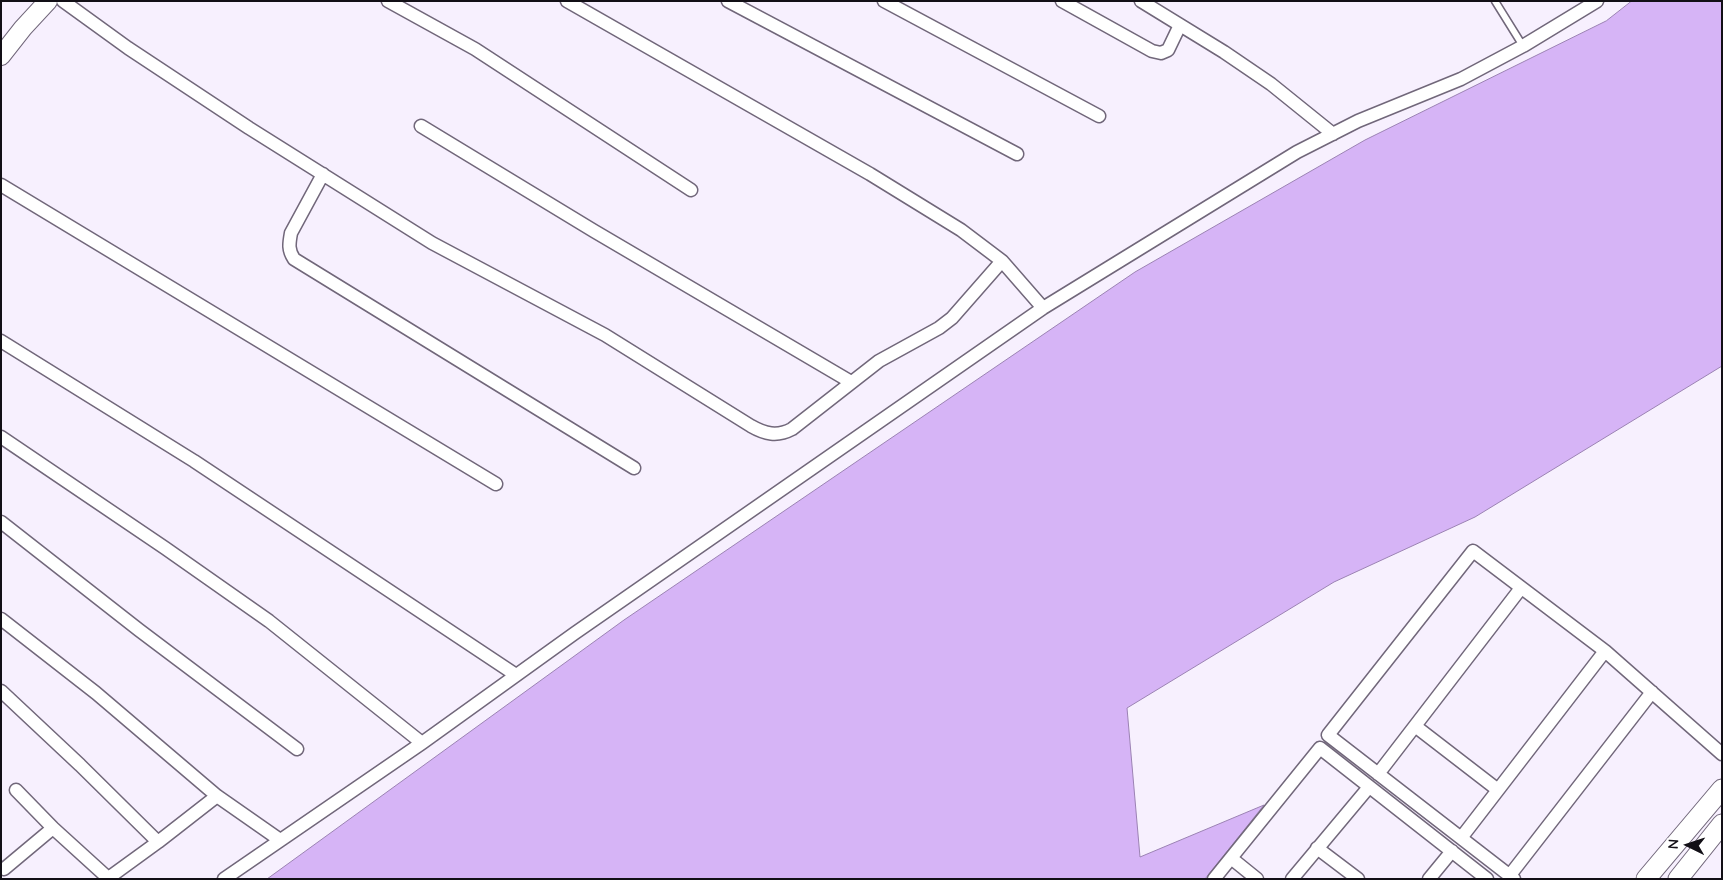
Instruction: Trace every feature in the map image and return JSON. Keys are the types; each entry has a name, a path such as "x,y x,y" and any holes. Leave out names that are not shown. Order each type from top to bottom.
{"main road":[{"path":"1646,879 1722,789"},
{"path":"1678,879 1722,824"}],"street":[{"path":"1,56 48,1"},
{"path":"63,1 128,48 432,243 605,335 760,431 783,434 792,429 879,361 940,328 952,318 1002,261"},
{"path":"388,1 475,49 691,190"},
{"path":"567,1 870,174 961,230 1002,261 1043,308"},
{"path":"728,1 1017,154"},
{"path":"884,1 1099,116"},
{"path":"1062,1 1157,53 1168,50 1180,25"},
{"path":"1141,1 1224,52 1271,84 1333,134"},
{"path":"224,879 422,743 516,675 1043,308 1280,162 1358,121 1461,79 1523,46 1597,1"},
{"path":"421,126 594,231 851,382"},
{"path":"323,174 292,233 289,252 294,260 634,468"},
{"path":"1,185 496,484"},
{"path":"1,341 194,461 516,675"},
{"path":"1,437 269,621 422,743"},
{"path":"1,522 139,630 297,749"},
{"path":"1652,692 1512,877 1328,735 1473,551 1605,651 1652,692 1722,754"},
{"path":"1378,774 1521,588"},
{"path":"1,619 96,693 218,796 280,840"},
{"path":"1461,838 1605,651"},
{"path":"1,691 158,842"},
{"path":"1415,726 1498,790"},
{"path":"1214,879 1320,748 1487,879"},
{"path":"1292,879 1369,786"},
{"path":"16,790 107,878 218,796"},
{"path":"4,869 54,828"},
{"path":"1317,848 1358,879"},
{"path":"1429,879 1452,851"},
{"path":"1230,858 1257,879"}],"lane":[{"path":"1495,1 1523,46"}],"shaded area":[{"path":"1632,1 1722,1 1722,366 1475,517 1334,582 1127,708 1140,857 1264,805 1205,879 267,879 624,620 1135,272 1365,140 1606,21"}]}
